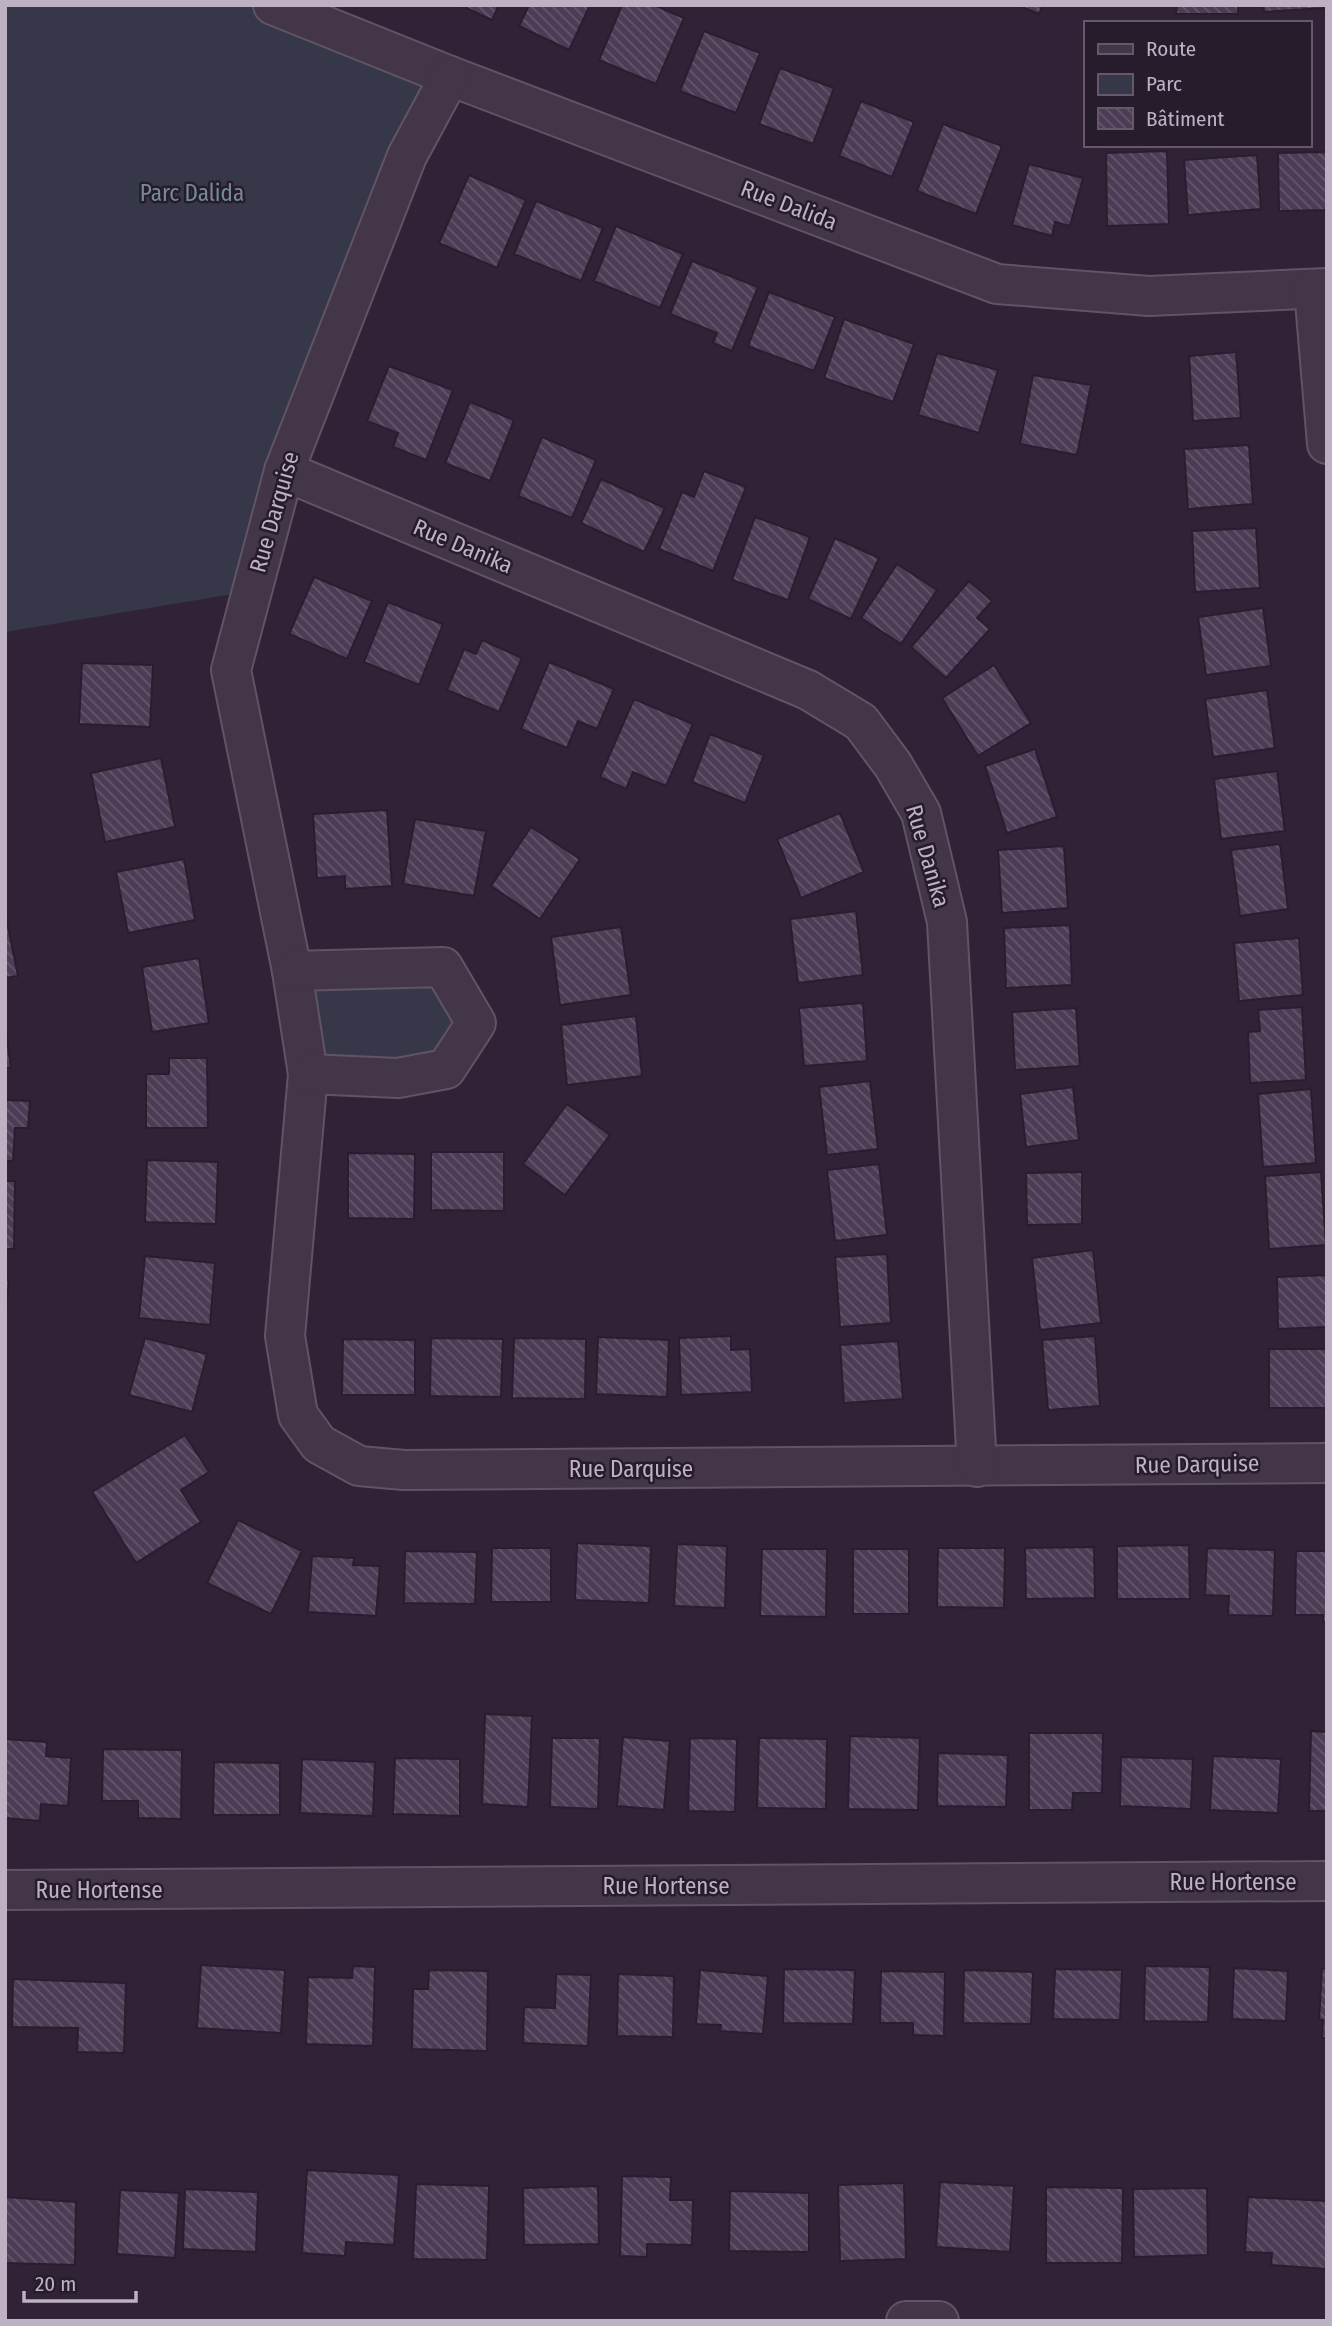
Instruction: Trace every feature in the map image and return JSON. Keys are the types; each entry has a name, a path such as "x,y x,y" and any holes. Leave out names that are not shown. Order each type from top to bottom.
{"street":[{"name":"Rue Dalida","path":"273,5 450,76 998,284 1149,296 1320,288"},
{"name":"Rue Darquise","path":"450,76 407,156 284,471 231,670 292,971 308,1074 285,1336 298,1415 319,1444 359,1466 404,1470 1327,1463"},
{"path":"1320,288 1327,444"},
{"name":"Rue Danika","path":"284,471 808,690 861,722 893,765 921,813 947,922 977,1467"},
{"path":"292,971 443,967 477,1023 446,1069 398,1078 308,1074"},
{"name":"Rue Hortense","path":"5,1890 1327,1881"},
{"path":"906,2321 939,2321"}],"green space":[{"name":"Parc Dalida","path":"6,5 273,5 450,76 251,591 5,632"},
{"path":"443,967 476,1023 446,1069 308,1074 292,971"}],"building":[{"path":"460,5 499,5 492,20"},
{"path":"529,5 590,5 569,50 519,26"},
{"path":"622,5 654,5 684,18 656,84 599,60"},
{"path":"1017,5 1043,5 1039,14"},
{"path":"1177,5 1238,5 1238,14 1176,14"},
{"path":"1263,5 1324,5 1325,8 1264,12"},
{"path":"704,31 760,53 736,113 680,91"},
{"path":"780,68 834,88 813,144 759,124"},
{"path":"861,101 914,122 892,177 839,156"},
{"path":"943,124 1002,146 976,214 917,191"},
{"path":"1167,151 1169,224 1107,226 1106,153"},
{"path":"1327,152 1327,210 1279,211 1278,153"},
{"path":"1257,155 1261,209 1188,215 1184,160"},
{"path":"1029,164 1083,178 1070,226 1055,222 1052,236 1012,225"},
{"path":"469,175 526,200 497,268 439,243"},
{"path":"536,201 603,228 581,281 514,254"},
{"path":"616,226 683,254 660,308 594,281"},
{"path":"692,261 758,287 732,351 713,343 717,333 670,314"},
{"path":"769,292 835,317 814,371 748,346"},
{"path":"844,319 914,344 893,402 824,378"},
{"path":"1236,352 1241,418 1193,421 1189,356"},
{"path":"937,353 998,370 979,433 918,415"},
{"path":"389,366 453,390 426,460 393,447 398,433 367,421"},
{"path":"1033,375 1091,385 1077,455 1020,444"},
{"path":"470,402 514,420 490,481 445,463"},
{"path":"542,437 596,460 572,518 518,496"},
{"path":"1249,445 1253,504 1188,509 1184,449"},
{"path":"704,471 746,487 713,571 659,549 682,492 694,497"},
{"path":"601,479 665,508 644,552 581,523"},
{"path":"755,517 810,537 788,600 732,580"},
{"path":"1256,528 1260,588 1195,592 1192,531"},
{"path":"835,538 879,558 851,619 808,599"},
{"path":"897,564 937,590 901,644 861,618"},
{"path":"314,577 372,601 347,659 289,634"},
{"path":"969,581 992,601 977,618 990,629 946,678 911,647"},
{"path":"388,602 443,624 419,685 364,662"},
{"path":"1263,608 1271,666 1206,675 1198,617"},
{"path":"482,640 522,658 499,712 447,690 464,649 476,654"},
{"path":"549,662 614,689 597,729 578,721 567,748 521,729"},
{"path":"82,663 153,665 150,727 79,724"},
{"path":"994,665 1031,723 978,756 942,698"},
{"path":"1267,690 1275,748 1213,757 1205,699"},
{"path":"634,699 693,724 666,786 633,772 626,789 600,777"},
{"path":"710,734 764,755 745,803 692,782"},
{"path":"1035,749 1057,817 1007,833 985,766"},
{"path":"161,758 175,827 105,842 91,773"},
{"path":"1277,771 1285,831 1221,839 1214,779"},
{"path":"387,810 392,886 345,889 345,876 317,878 313,814"},
{"path":"840,813 864,872 801,898 777,839"},
{"path":"415,819 486,831 474,896 403,884"},
{"path":"531,827 580,859 540,919 491,886"},
{"path":"1280,844 1288,909 1240,916 1231,850"},
{"path":"1064,846 1068,908 1002,913 998,850"},
{"path":"184,859 195,920 128,933 116,872"},
{"path":"856,911 863,975 798,983 790,919"},
{"path":"5,912 18,976 5,978"},
{"path":"1070,925 1072,985 1006,988 1004,928"},
{"path":"621,927 631,995 560,1005 551,937"},
{"path":"1299,938 1303,995 1239,1001 1234,943"},
{"path":"199,958 209,1023 152,1032 142,967"},
{"path":"863,1003 867,1061 804,1066 799,1008"},
{"path":"1302,1007 1306,1080 1250,1083 1248,1032 1260,1031 1258,1010"},
{"path":"1076,1008 1080,1066 1015,1070 1012,1012"},
{"path":"636,1016 642,1076 567,1085 561,1025"},
{"path":"5,1024 11,1068 5,1068"},
{"path":"169,1058 207,1058 208,1128 146,1128 146,1074 169,1074"},
{"path":"870,1081 878,1149 827,1155 819,1087"},
{"path":"1073,1087 1079,1140 1026,1147 1020,1094"},
{"path":"1311,1089 1316,1163 1263,1167 1258,1094"},
{"path":"5,1100 30,1101 28,1128 15,1128 13,1161 5,1161"},
{"path":"567,1104 610,1135 565,1195 523,1164"},
{"path":"431,1152 504,1152 504,1211 431,1210"},
{"path":"348,1153 415,1154 414,1219 348,1218"},
{"path":"147,1160 218,1162 216,1224 145,1222"},
{"path":"879,1164 887,1235 835,1241 827,1170"},
{"path":"1082,1172 1082,1224 1027,1225 1026,1173"},
{"path":"1321,1172 1326,1245 1269,1249 1265,1176"},
{"path":"5,1181 15,1181 14,1249 5,1249"},
{"path":"1093,1250 1101,1323 1040,1330 1032,1258"},
{"path":"887,1254 891,1323 840,1327 835,1257"},
{"path":"145,1256 215,1263 210,1325 139,1318"},
{"path":"1327,1275 1327,1327 1278,1329 1277,1277"},
{"path":"5,1280 9,1280 5,1320"},
{"path":"731,1336 731,1350 750,1349 752,1392 681,1395 679,1338"},
{"path":"1095,1336 1100,1406 1048,1410 1042,1340"},
{"path":"598,1337 669,1340 667,1397 596,1394"},
{"path":"145,1338 207,1354 192,1412 129,1395"},
{"path":"431,1338 503,1339 501,1397 430,1396"},
{"path":"514,1338 586,1339 585,1399 512,1398"},
{"path":"343,1339 415,1340 415,1395 342,1395"},
{"path":"898,1341 903,1399 844,1403 840,1345"},
{"path":"1269,1349 1327,1349 1327,1408 1269,1408"},
{"path":"185,1435 209,1472 181,1490 201,1522 136,1563 92,1492"},
{"path":"238,1520 302,1551 271,1614 207,1583"},
{"path":"577,1543 651,1546 649,1603 575,1600"},
{"path":"677,1544 727,1546 725,1608 674,1606"},
{"path":"1189,1545 1190,1599 1117,1599 1117,1546"},
{"path":"1094,1547 1095,1598 1026,1599 1025,1548"},
{"path":"492,1548 551,1548 551,1602 491,1602"},
{"path":"938,1548 1005,1548 1004,1608 937,1607"},
{"path":"1207,1548 1275,1550 1273,1616 1228,1615 1229,1596 1205,1595"},
{"path":"762,1549 827,1549 826,1617 760,1616"},
{"path":"853,1549 909,1549 909,1614 853,1614"},
{"path":"405,1551 477,1552 475,1604 404,1603"},
{"path":"1296,1551 1327,1551 1327,1622 1323,1622 1323,1615 1295,1615"},
{"path":"312,1556 354,1558 353,1565 380,1566 376,1616 308,1612"},
{"path":"485,1714 532,1716 528,1807 482,1804"},
{"path":"1311,1731 1327,1732 1327,1811 1309,1811"},
{"path":"1029,1733 1103,1733 1102,1793 1073,1793 1072,1810 1029,1810"},
{"path":"850,1736 920,1738 918,1810 848,1809"},
{"path":"623,1737 670,1741 664,1810 617,1806"},
{"path":"552,1738 600,1738 598,1809 550,1807"},
{"path":"690,1738 737,1739 735,1812 688,1811"},
{"path":"759,1738 827,1739 826,1809 757,1808"},
{"path":"5,1739 47,1742 46,1756 71,1758 68,1806 41,1804 40,1821 5,1818"},
{"path":"103,1749 182,1750 181,1819 138,1818 138,1801 102,1801"},
{"path":"938,1753 1008,1755 1006,1807 937,1806"},
{"path":"1213,1756 1281,1759 1278,1813 1210,1810"},
{"path":"1121,1757 1193,1759 1191,1809 1120,1806"},
{"path":"395,1758 460,1759 460,1816 393,1814"},
{"path":"302,1759 375,1762 373,1816 300,1813"},
{"path":"214,1762 280,1763 280,1815 213,1815"},
{"path":"201,1965 285,1970 281,2033 197,2028"},
{"path":"353,1966 375,1967 373,2046 306,2044 308,1977 352,1978"},
{"path":"1145,1966 1210,1967 1208,2022 1144,2021"},
{"path":"1234,1968 1288,1971 1286,2021 1232,2019"},
{"path":"1322,1968 1327,1969 1327,2038 1322,2038 1323,2020 1319,2020"},
{"path":"784,1969 855,1970 853,2024 783,2023"},
{"path":"1055,1969 1122,1970 1120,2020 1053,2019"},
{"path":"429,1970 488,1971 487,2051 412,2049 413,1989 428,1989"},
{"path":"700,1970 768,1976 763,2034 720,2031 721,2025 696,2024"},
{"path":"964,1970 1033,1972 1031,2024 963,2023"},
{"path":"881,1971 945,1972 944,2036 913,2035 913,2023 880,2023"},
{"path":"556,1974 591,1975 588,2046 523,2043 524,2007 555,2008"},
{"path":"618,1974 674,1976 673,2037 617,2036"},
{"path":"13,1979 126,1983 124,2053 77,2052 78,2028 12,2027"},
{"path":"307,2170 399,2175 394,2245 346,2242 345,2256 302,2253"},
{"path":"622,2176 671,2177 670,2200 693,2200 692,2245 647,2244 647,2257 620,2256"},
{"path":"940,2182 1014,2186 1010,2252 936,2247"},
{"path":"904,2183 906,2259 840,2261 838,2185"},
{"path":"416,2184 489,2186 487,2260 413,2259"},
{"path":"598,2186 599,2244 524,2245 523,2188"},
{"path":"1046,2187 1123,2188 1122,2263 1046,2263"},
{"path":"1207,2188 1208,2255 1134,2257 1133,2189"},
{"path":"185,2189 258,2192 256,2252 183,2249"},
{"path":"120,2190 179,2193 175,2258 117,2254"},
{"path":"730,2191 809,2193 809,2252 729,2251"},
{"path":"5,2197 76,2202 75,2265 5,2263"},
{"path":"1248,2197 1327,2201 1327,2269 1271,2265 1272,2253 1245,2252"}]}
